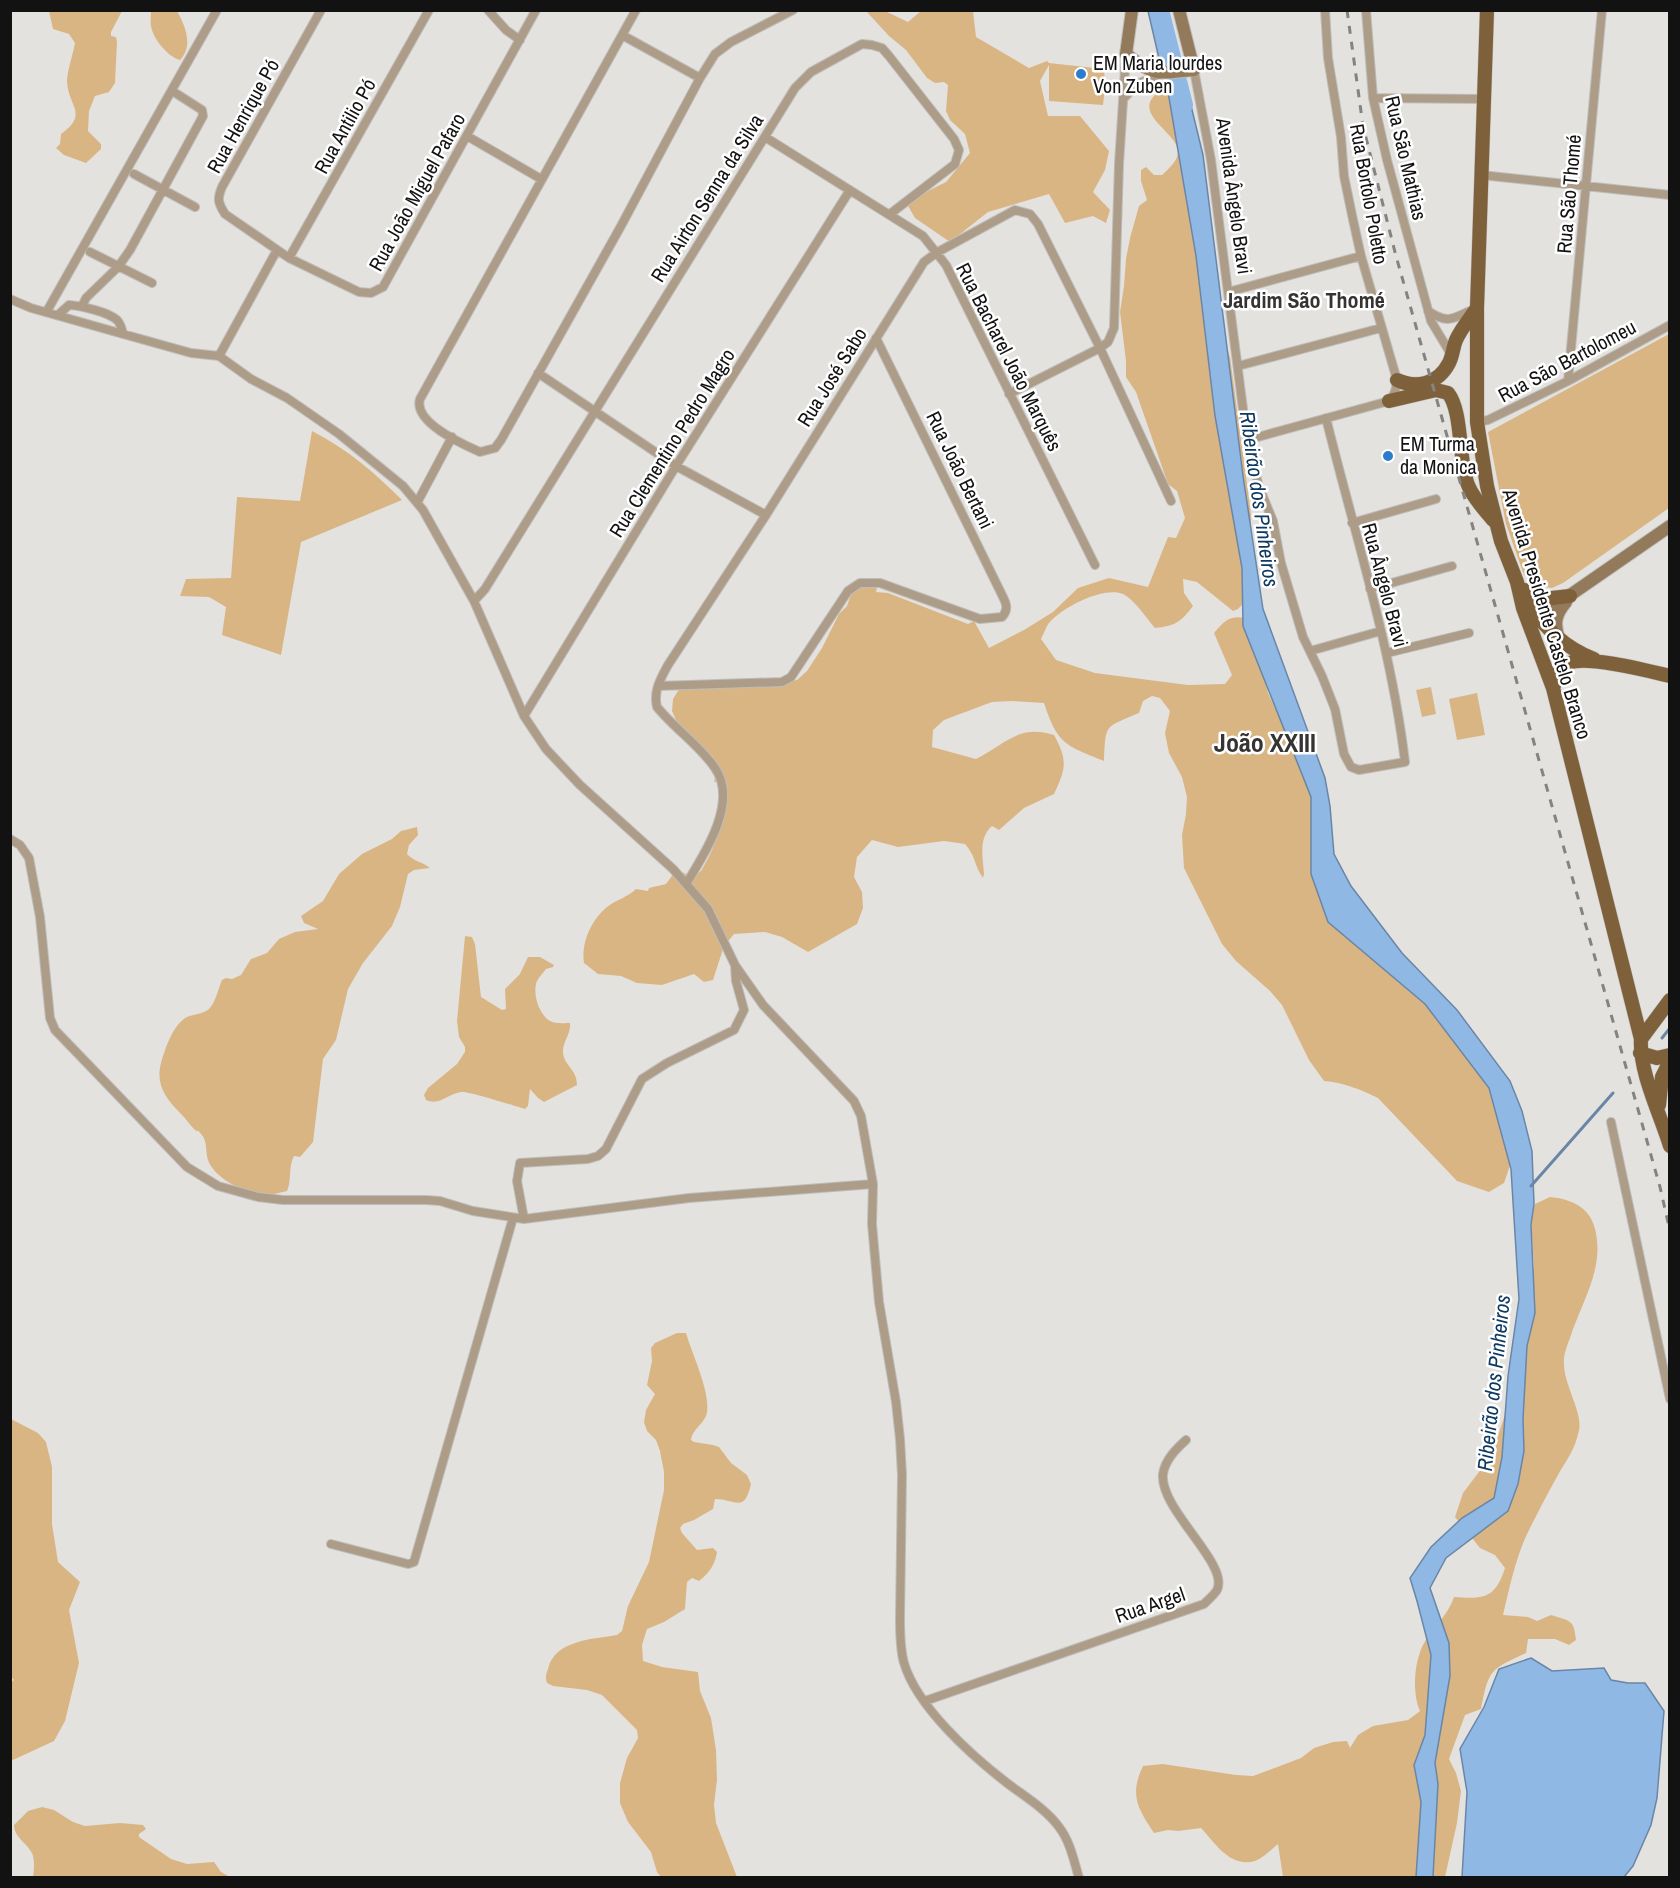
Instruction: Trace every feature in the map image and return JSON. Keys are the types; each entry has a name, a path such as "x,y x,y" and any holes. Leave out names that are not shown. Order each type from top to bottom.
{"main road":[{"name":"Avenida Presidente Castelo Branco","path":"1487,10 1477,308 1477,422 1487,486 1501,541 1552,688 1644,1067 1670,1146"},
{"path":"1397,380 1413,385 1426,383 1448,366 1456,340 1477,308"},
{"path":"1389,402 1436,390 1448,393 1454,405 1460,453 1467,484 1497,526"},
{"path":"1517,582 1534,600 1570,597"},
{"path":"1517,582 1537,618 1559,639 1581,654 1607,663"},
{"path":"1523,608 1537,618"},
{"path":"1552,688 1559,673 1566,665 1586,661 1670,676"},
{"path":"1670,1000 1641,1048 1657,1058 1670,1055"},
{"path":"1659,1110 1660,1083 1670,1061"}],"street":[{"path":"47,311 217,10"},
{"name":"Rua Henrique Pó","path":"278,250 225,214 218,204 218,197 321,10"},
{"name":"Rua Antilio Pó","path":"290,258 429,10"},
{"path":"489,10 506,30 520,40"},
{"name":"Rua João Miguel Pafaro","path":"278,250 359,292 371,293 383,287 537,10"},
{"path":"636,10 420,399 418,405 423,418 480,452 495,448 715,54 731,42 793,10"},
{"path":"1009,394 1100,348 1108,342 1116,321 1119,164 1126,54 1132,10"},
{"name":"Avenida Ângelo Bravi","path":"1179,10 1188,71 1211,160 1247,440 1259,487 1273,521 1281,563 1303,637 1335,709 1344,754 1351,767 1359,770 1405,762"},
{"name":"Rua Bortolo Poletto","path":"1325,10 1328,58 1341,137 1344,176 1361,256 1397,380"},
{"name":"Rua São Mathias","path":"1366,10 1373,98 1387,160 1431,321 1452,356"},
{"name":"Rua São Thomé","path":"1568,381 1602,10"},
{"path":"622,35 700,78"},
{"name":"Rua Airton Senna da Silva","path":"474,601 484,589 795,88 811,72 862,44 882,48 954,139 959,150 955,164 890,214"},
{"path":"1126,54 1142,67 1161,74"},
{"path":"1125,97 1137,84 1161,74 1188,71"},
{"path":"82,306 86,298 118,267 164,190 203,116 202,110 177,94"},
{"path":"1373,98 1484,99"},
{"path":"467,136 541,179"},
{"name":"Rua Bacharel João Marquês","path":"765,137 890,214 923,237 936,253 946,266 1095,565"},
{"path":"134,174 195,207"},
{"path":"1481,175 1670,195"},
{"name":"Rua Clementino Pedro Magro","path":"524,716 676,466 850,190"},
{"name":"Rua José Sabo","path":"657,686 668,665 766,515 914,274 936,253 1015,210 1030,214 1038,224 1100,348 1171,501"},
{"path":"219,356 278,250"},
{"path":"90,252 152,283"},
{"path":"1228,291 1361,256"},
{"path":"10,299 31,308 192,353 219,356 251,379 287,398 339,434 403,486 418,501 474,601 524,716 546,748 580,785 673,869 708,909 735,965 763,1005 854,1101 861,1116 873,1184 872,1224 879,1302 900,1439 900,1641 904,1663 925,1701 976,1759 1053,1819 1067,1840 1079,1878"},
{"path":"58,315 69,305 82,306 115,318 120,323 123,334"},
{"path":"1428,311 1447,320 1477,308"},
{"name":"Rua São Bartolomeu","path":"1477,422 1488,420 1568,381 1670,325"},
{"path":"1238,366 1381,328"},
{"name":"Rua João Bertani","path":"657,686 782,682 791,677 848,591 860,583 880,583 981,618 1002,617 1007,609 1004,597 876,338"},
{"path":"538,373 676,466 766,515"},
{"path":"1247,440 1389,402 1393,397 1397,380"},
{"name":"Rua Ângelo Bravi","path":"1326,418 1387,653 1399,710 1405,762"},
{"path":"418,501 452,437"},
{"path":"1352,523 1436,499"},
{"path":"1537,618 1670,526"},
{"path":"1370,589 1452,566"},
{"path":"1559,639 1556,618 1558,611 1570,597"},
{"path":"1310,651 1381,631"},
{"path":"1387,653 1469,633"},
{"path":"657,686 655,701 657,707 715,768 724,790 723,806 708,848 686,884"},
{"path":"10,839 20,845 29,858 40,917 50,1018 55,1030 187,1167 218,1186 258,1197 283,1200 440,1201 473,1211 524,1219 689,1198 873,1184"},
{"path":"524,1219 517,1181 520,1163 588,1159 598,1156 606,1149 642,1079 667,1062 734,1030 744,1010 736,981 735,965"},
{"path":"1611,1122 1670,1399"},
{"path":"331,1544 408,1564 414,1562 513,1218"},
{"name":"Rua Argel","path":"925,1701 1204,1604 1217,1590 1219,1574 1169,1500 1163,1475 1173,1452 1186,1440"}],"shaded area":[{"path":"49,11 122,11 111,32 111,36 116,37 117,42 115,83 109,92 95,96 89,111 88,131 101,144 101,149 86,163 64,155 56,148 60,144 61,134 70,127 76,115 67,80 75,43 69,34 53,29"},
{"path":"151,11 177,11 187,36 187,48 180,60 166,51 158,42 152,31"},
{"path":"885,11 908,22 921,11 973,11 976,37 1029,68 1047,61 1104,69 1103,105 1049,101 1049,65 1040,81 1048,116 1080,116 1109,151 1105,170 1093,192 1110,210 1106,223 1093,216 1065,223 1049,194 988,212 950,242 915,218 907,204 912,199 946,182 970,153 965,134 950,120 946,111 948,85 944,82 935,83 927,78 906,50 889,36 867,12"},
{"path":"1163,89 1172,91 1219,333 1230,357 1251,514 1252,594 1238,609 1233,611 1197,582 1183,579 1184,593 1193,606 1177,622 1155,628 1136,605 1123,594 1104,593 1071,606 1061,613 1047,626 1041,639 1056,660 1095,673 1188,685 1225,684 1232,675 1214,633 1231,618 1240,617 1253,620 1268,693 1317,800 1335,884 1495,1065 1514,1154 1504,1183 1489,1192 1457,1181 1378,1098 1358,1089 1324,1081 1309,1060 1282,1005 1270,991 1236,961 1222,944 1184,868 1182,835 1187,797 1182,777 1169,753 1165,733 1170,711 1160,698 1152,696 1143,701 1139,713 1109,728 1105,740 1104,761 1065,742 1054,728 1044,703 992,702 944,720 933,730 932,747 976,759 1013,737 1031,732 1054,735 1062,751 1063,771 1054,794 1024,808 999,830 992,826 988,831 982,848 983,878 965,844 944,841 898,847 872,840 857,857 854,877 862,892 863,908 857,924 808,952 782,937 765,932 734,934 724,946 713,980 704,982 694,974 662,985 637,983 621,976 598,974 584,963 583,955 588,932 601,912 636,889 648,891 649,888 666,884 677,869 689,875 701,871 711,853 721,826 727,800 726,789 722,781 714,782 716,774 713,757 682,733 672,711 673,699 678,691 689,685 775,684 797,680 807,671 822,648 839,614 847,606 851,594 858,586 873,584 877,587 876,592 888,593 968,624 974,621 989,648 1053,612 1078,588 1109,578 1148,587 1168,537 1176,538 1185,518 1177,491 1168,484 1136,392 1126,377 1120,312 1130,238 1139,206 1147,200 1141,181 1141,170 1146,167 1154,175 1162,175 1178,155 1176,144 1151,114 1149,106 1153,97"},
{"path":"1669,334 1669,508 1563,583 1552,588 1539,586 1524,575 1506,524 1488,432"},
{"path":"312,431 337,445 360,462 402,500 301,542 281,655 222,635 226,607 209,597 180,596 186,579 231,578 237,497 300,501"},
{"path":"1431,687 1436,714 1422,717 1416,690"},
{"path":"1477,693 1485,735 1457,740 1449,699"},
{"path":"417,827 418,835 409,845 407,854 430,868 414,870 408,874 400,907 392,926 363,963 348,989 336,1040 323,1059 313,1142 300,1157 294,1156 287,1191 263,1194 235,1186 221,1177 211,1166 203,1137 172,1104 161,1086 160,1071 170,1037 182,1020 209,1009 222,980 241,975 251,959 267,953 279,939 295,932 318,929 304,923 301,916 323,901 339,874 362,854 392,839 401,831"},
{"path":"465,936 472,937 475,944 481,997 502,1010 506,1009 505,989 520,974 528,957 540,957 554,965 546,969 537,981 536,997 546,1018 555,1023 570,1023 563,1051 565,1060 575,1075 577,1085 544,1102 530,1089 528,1106 525,1109 466,1092 456,1093 435,1102 426,1100 424,1095 428,1088 457,1064 465,1052 465,1047 459,1037 457,1021"},
{"path":"1550,1197 1572,1202 1584,1210 1592,1221 1597,1243 1595,1271 1564,1358 1567,1381 1580,1423 1573,1449 1525,1538 1503,1615 1528,1617 1537,1621 1551,1615 1563,1618 1572,1624 1576,1640 1569,1645 1555,1639 1528,1639 1526,1653 1504,1663 1493,1673 1486,1686 1481,1709 1465,1715 1449,1759 1461,1791 1457,1823 1445,1877 1283,1877 1278,1844 1258,1860 1246,1862 1238,1861 1224,1853 1201,1828 1154,1833 1137,1801 1137,1785 1143,1766 1163,1764 1253,1776 1301,1758 1314,1748 1333,1742 1347,1741 1350,1748 1358,1735 1373,1726 1408,1720 1420,1711 1417,1704 1415,1678 1420,1652 1426,1639 1448,1610 1454,1597 1473,1598 1487,1595 1497,1586 1505,1568 1495,1555 1480,1548 1455,1517 1463,1493 1488,1460 1495,1445 1521,1365 1534,1266 1531,1219 1535,1204"},
{"path":"677,1333 686,1333 707,1398 706,1416 693,1433 691,1440 719,1447 731,1463 747,1475 751,1484 742,1502 715,1499 713,1509 683,1524 680,1528 697,1550 713,1548 717,1552 715,1561 699,1581 692,1578 687,1582 685,1609 647,1629 642,1645 643,1661 662,1667 698,1672 700,1691 711,1718 716,1750 717,1780 714,1805 716,1823 737,1877 661,1877 657,1872 651,1852 628,1822 620,1803 620,1783 627,1758 638,1738 637,1730 602,1695 587,1690 553,1686 547,1683 546,1679 552,1659 558,1652 576,1643 617,1635 622,1631 628,1606 649,1562 664,1490 664,1472 660,1451 656,1440 647,1431 644,1422 646,1410 655,1394 647,1385 652,1361 651,1348 655,1343"},
{"path":"11,1419 38,1433 46,1442 52,1467 52,1524 58,1562 80,1582 69,1610 79,1663 65,1721 54,1741 13,1760 10,1758 10,1683 14,1680 10,1676"},
{"path":"42,1807 54,1810 73,1822 85,1826 120,1823 143,1825 146,1829 139,1834 139,1837 171,1859 187,1864 214,1862 221,1872 230,1877 33,1877 32,1853 18,1836 14,1825 28,1811"}],"water":[{"path":"1148,11 1166,11 1180,63 1161,67"},
{"path":"1185,81 1203,155 1243,476 1263,609 1325,778 1334,854 1351,886 1402,953 1457,1010 1510,1081 1522,1111 1532,1151 1534,1204 1531,1225 1535,1313 1527,1346 1523,1419 1524,1451 1518,1484 1508,1511 1446,1558 1430,1588 1449,1643 1450,1676 1435,1763 1438,1784 1433,1877 1416,1877 1421,1802 1414,1765 1425,1735 1431,1655 1410,1578 1431,1547 1462,1518 1494,1498 1502,1457 1508,1376 1519,1299 1511,1169 1489,1088 1425,1004 1328,922 1311,874 1311,797 1243,626 1242,568 1215,416 1196,256 1167,86"},
{"path":"1531,1658 1552,1671 1604,1668 1611,1680 1645,1683 1664,1711 1657,1798 1651,1825 1633,1866 1624,1877 1462,1877 1467,1792 1460,1749 1484,1707 1499,1669"}],"waterway":[{"name":"Ribeirão dos Pinheiros","path":"1160,10 1184,105"},
{"path":"1662,1038 1670,1028"},
{"path":"1531,1186 1613,1093"}],"railway":[{"path":"1347,10 1363,126 1396,256 1660,1187 1670,1231"}],"place":[{"name":"EM Maria lourdes Von Zuben","path":"1081,74"},
{"name":"EM Turma da Monica","path":"1388,456"}],"district":[{"name":"Jardim São Thomé","path":"1304,300"},
{"name":"João XXIII","path":"1265,743"}]}
